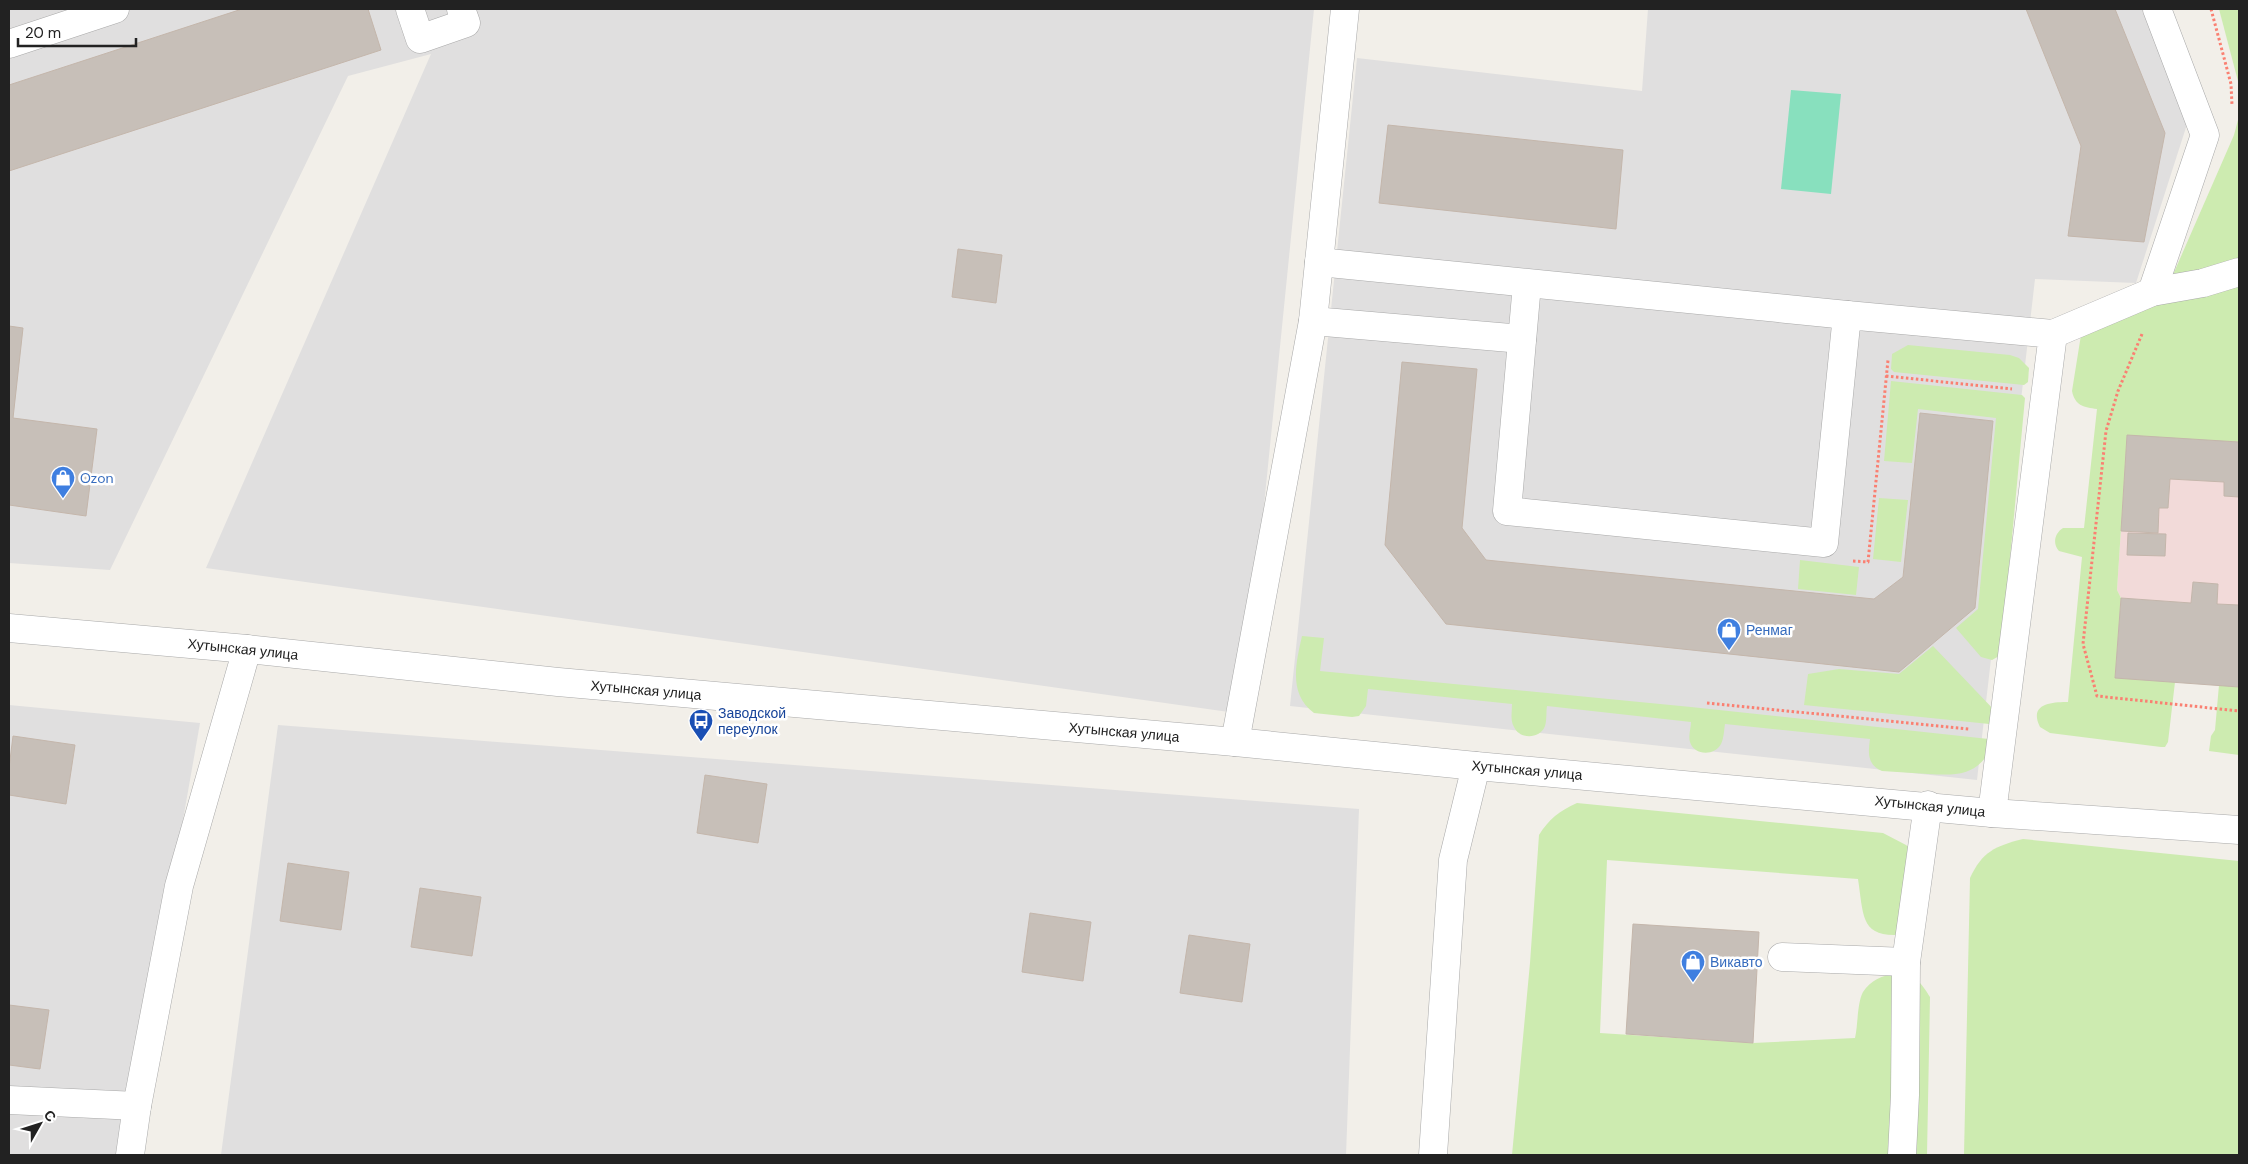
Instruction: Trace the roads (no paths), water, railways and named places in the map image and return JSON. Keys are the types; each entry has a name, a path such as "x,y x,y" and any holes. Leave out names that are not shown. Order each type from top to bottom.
{"street":[{"path":"9,44 115,9"},
{"path":"410,9 420,39 466,23 462,9"},
{"path":"1235,742 1314,321 1345,9"},
{"path":"2156,291 2205,135 2157,9"},
{"path":"1319,262 1527,284 2053,334 2156,291 2203,283 2239,272"},
{"path":"1527,284 1507,511 1824,543 1847,315"},
{"path":"1314,321 1522,339"},
{"path":"1992,813 2053,334"},
{"name":"Хутынская улица","path":"9,628 247,649 558,682 1235,742 1476,766 1928,805 1992,813 2239,830"},
{"path":"130,1155 137,1106 179,886 247,649"},
{"path":"1433,1155 1453,860 1476,766"},
{"path":"1902,1155 1905,1096 1906,962 1928,805"},
{"path":"1782,957 1906,962"},
{"path":"9,1100 137,1106"}],"place":[{"name":"Ozon","path":"63,499"},
{"name":"Ренмаг","path":"1729,651"},
{"name":"Заводской переулок","path":"701,742"},
{"name":"Викавто","path":"1693,983"}]}
